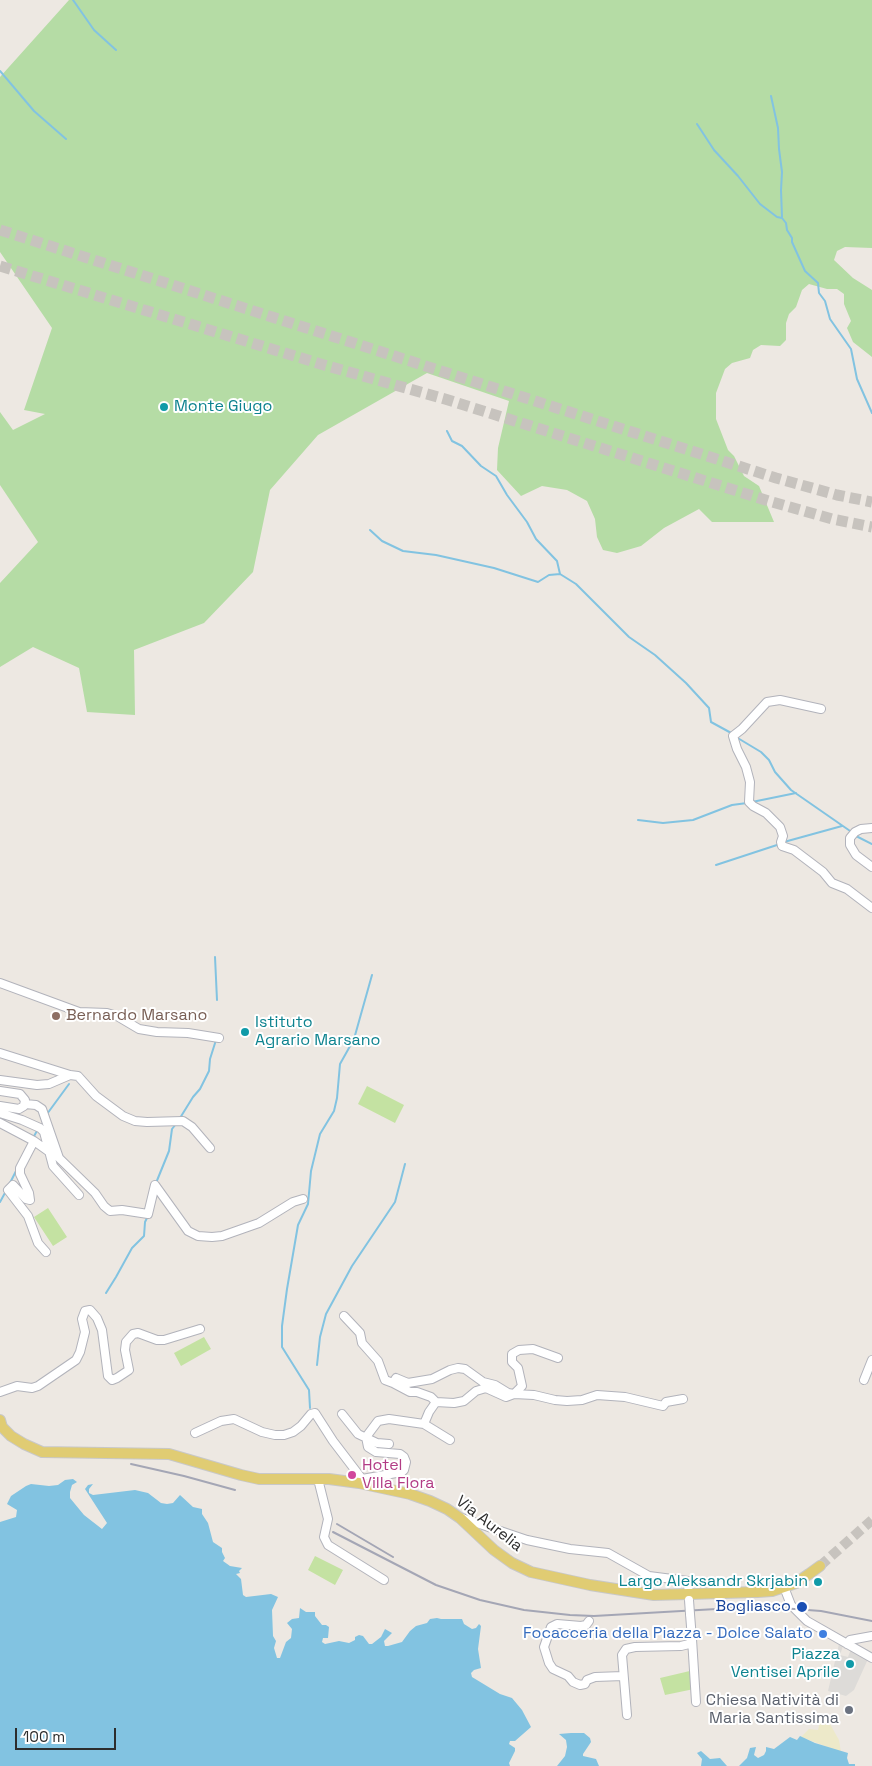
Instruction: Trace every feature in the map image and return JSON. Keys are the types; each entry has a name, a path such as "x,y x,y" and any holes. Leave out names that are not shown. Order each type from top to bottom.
{"main road":[{"name":"Via Aurelia","path":"0,1420 2,1427 10,1436 42,1452 153,1452 183,1457 259,1479 360,1481 417,1496 460,1518 494,1550 512,1563 531,1572 590,1585 654,1595 689,1598 772,1591 796,1583 820,1566"}],"street":[{"path":"821,709 780,700 767,702 733,736 750,782 750,802 753,806 766,813 780,827 783,836 782,846 794,850 823,872 832,883 847,890 872,908"},
{"path":"872,828 861,829 853,834 850,845 856,855 872,867"},
{"path":"0,983 79,1012 107,1013 117,1016 139,1029 157,1032 188,1032 219,1038"},
{"path":"0,1053 78,1076 96,1096 123,1116 135,1121 183,1121 192,1127 210,1148"},
{"path":"0,1080 37,1085 49,1084 70,1075"},
{"path":"0,1091 22,1095 25,1104"},
{"path":"0,1106 19,1109 25,1104 36,1105 42,1109 59,1158 95,1193 110,1211 122,1210 148,1214 155,1185 188,1230 198,1236 212,1237 222,1236 259,1223 293,1202 303,1199"},
{"path":"0,1113 22,1120 40,1128 44,1132 53,1166 79,1195"},
{"path":"0,1123 34,1141 48,1151"},
{"path":"34,1141 21,1163 20,1174 29,1193 30,1200 26,1199 13,1186 8,1190 28,1216 38,1243 46,1252"},
{"path":"0,1392 17,1386 32,1388 38,1386 76,1360 85,1332 82,1319 85,1311 90,1310 97,1318 102,1330 108,1376 112,1380 129,1370 126,1342 133,1334 138,1333 157,1340 164,1340 200,1329"},
{"path":"344,1316 360,1333 362,1344 378,1361 385,1380 410,1392 417,1392 431,1397 436,1402 464,1402 482,1388 491,1389 506,1397 514,1394 522,1386 518,1368 511,1358 512,1354 519,1350 533,1349 558,1358"},
{"path":"864,1380 872,1360"},
{"path":"393,1383 396,1378 408,1383 432,1379 458,1368 465,1369 483,1382 495,1385 508,1393 514,1394 534,1395 566,1401 582,1400 597,1395 625,1397 663,1406 666,1402 683,1399"},
{"path":"424,1424 428,1412 436,1402"},
{"path":"195,1433 221,1421 234,1419 262,1432 284,1435 301,1426 311,1414 315,1414 360,1481 404,1470 406,1462 404,1456 376,1452 368,1447 366,1437 378,1421 389,1419 424,1424 450,1440"},
{"path":"342,1414 358,1434 377,1443 389,1444"},
{"path":"318,1479 328,1520 324,1537 328,1545 384,1580"},
{"path":"460,1518 527,1540 570,1549 608,1553 649,1576 720,1585 743,1593"},
{"path":"688,1582 696,1702"},
{"path":"784,1587 789,1602 796,1611 812,1624 872,1658"},
{"path":"589,1621 586,1625 581,1626 557,1624 551,1626 544,1647 549,1663 553,1669 568,1676 573,1682 580,1685 595,1677 624,1676"},
{"path":"847,1644 850,1640 872,1636"},
{"path":"627,1715 622,1655 626,1650 635,1647 681,1646 689,1644 692,1639"}],"green space":[{"path":"69,0 872,0 872,248 845,247 837,251 834,260 853,278 872,290 872,357 853,342 847,328 851,321 844,304 844,294 837,289 827,289 809,284 802,290 796,307 789,314 786,323 786,340 780,346 761,345 753,350 750,358 732,363 725,369 716,393 716,419 728,450 734,456 744,476 759,486 774,522 712,522 699,509 664,528 641,546 617,553 603,550 597,537 595,519 587,501 567,490 542,486 521,496 497,470 498,448 509,401 427,373 318,435 270,490 253,572 204,623 134,650 135,715 87,712 79,668 33,647 0,667 0,583 38,542 0,485 0,412 13,430 45,414 24,410 52,328 0,252 0,77"},
{"path":"367,1086 404,1105 395,1123 358,1104"},
{"path":"48,1208 67,1237 53,1246 34,1217"},
{"path":"204,1337 211,1349 181,1366 174,1353"},
{"path":"315,1556 343,1570 335,1585 308,1570"},
{"path":"694,1670 694,1689 665,1695 660,1678"}],"sand":[{"path":"820,1722 830,1724 839,1740 841,1752 801,1737 809,1729 818,1730"}],"shaded area":[{"name":"Piazza Ventisei Aprile","path":"839,1644 843,1646 840,1655 848,1657 851,1649 868,1659 854,1690 846,1696 828,1691"}],"water":[{"path":"73,1479 77,1482 72,1485 70,1498 84,1515 102,1529 107,1523 85,1489 88,1485 93,1484 89,1489 89,1493 93,1495 135,1490 148,1493 161,1503 167,1504 173,1503 180,1495 193,1507 202,1509 202,1514 208,1523 213,1542 222,1548 225,1558 223,1561 230,1566 242,1568 239,1571 240,1573 236,1574 241,1579 243,1595 246,1597 271,1594 278,1597 272,1610 273,1636 276,1641 274,1648 277,1658 280,1658 286,1642 291,1638 292,1629 287,1623 292,1619 299,1618 300,1608 306,1612 315,1612 315,1616 322,1625 329,1627 328,1638 323,1638 322,1642 325,1644 339,1641 349,1643 359,1635 363,1636 369,1644 372,1644 381,1637 385,1629 392,1633 384,1641 385,1646 388,1646 402,1642 416,1626 427,1623 430,1619 437,1618 462,1619 464,1624 472,1629 476,1628 479,1624 481,1626 478,1649 481,1668 471,1673 472,1677 500,1694 512,1698 522,1710 531,1727 515,1741 510,1741 509,1744 515,1748 515,1751 509,1763 510,1766 0,1766 0,1522 16,1517 17,1510 7,1504 11,1496 26,1486 31,1484 58,1485 65,1480"},
{"path":"584,1733 590,1738 591,1742 583,1756 596,1759 599,1766 557,1766 565,1756 567,1747 566,1740 559,1734"},
{"path":"800,1736 815,1743 848,1753 849,1764 855,1764 855,1766 739,1766 747,1758 750,1748 756,1747 754,1755 758,1758 764,1755 766,1747 774,1749 790,1737 797,1740"},
{"path":"701,1751 710,1759 720,1758 727,1766 701,1766 702,1759 697,1753"}],"waterway":[{"path":"73,0 94,30 116,50"},
{"path":"0,71 34,111 66,139"},
{"path":"771,96 778,128 782,172 782,217"},
{"path":"697,124 714,150 760,204 777,217 782,218 786,223 787,230 805,271 818,283 819,293 825,301 830,319 851,349 857,379 872,413"},
{"path":"447,431 452,441 462,446 481,466 496,476 527,522 536,539 557,561 560,574 576,584 629,637 655,655 686,683 709,708 711,722 733,734"},
{"path":"370,530 382,541 403,551 436,555 494,568 538,582 549,575 560,574"},
{"path":"736,737 761,752 791,790 853,833"},
{"path":"752,802 796,793"},
{"path":"638,820 663,823 693,820 732,805 747,803"},
{"path":"784,842 842,826"},
{"path":"856,836 872,844"},
{"path":"716,865 780,844"},
{"path":"215,957 217,1000"},
{"path":"310,1408 309,1390 282,1347 282,1326 287,1289 298,1225 308,1204 311,1171 320,1134 334,1111 340,1064 354,1039 372,975"},
{"path":"180,1118 200,1089 209,1071 210,1059 216,1040"},
{"path":"47,1114 69,1084"},
{"path":"156,1183 169,1151 172,1129 176,1124"},
{"path":"33,1138 38,1129"},
{"path":"317,1365 320,1337 326,1314 352,1266 395,1202 405,1164"},
{"path":"9,1185 17,1169"},
{"path":"0,1202 6,1191"},
{"path":"106,1293 132,1248 144,1236 145,1222 148,1216"}],"tunnel":[{"path":"0,230 776,478 837,495 872,502"},
{"path":"0,266 324,365 445,399 772,502 832,519 872,527"},
{"path":"820,1566 872,1520"}],"railway":[{"path":"131,1464 235,1490"},
{"path":"337,1524 393,1557"},
{"path":"333,1532 436,1585 480,1600 524,1610 594,1616 734,1608 781,1608 821,1611 872,1621"}],"place":[{"name":"Monte Giugo","path":"164,407"},
{"name":"Bernardo Marsano","path":"56,1016"},
{"name":"Istituto Agrario Marsano","path":"245,1032"},
{"name":"Hotel Villa Flora","path":"352,1475"},
{"name":"Largo Aleksandr Skrjabin","path":"818,1582"},
{"name":"Bogliasco","path":"802,1607"},
{"name":"Focacceria della Piazza - Dolce Salato","path":"823,1634"},
{"name":"Piazza Ventisei Aprile","path":"850,1664"},
{"name":"Chiesa Natività di Maria Santissima","path":"849,1710"}]}
